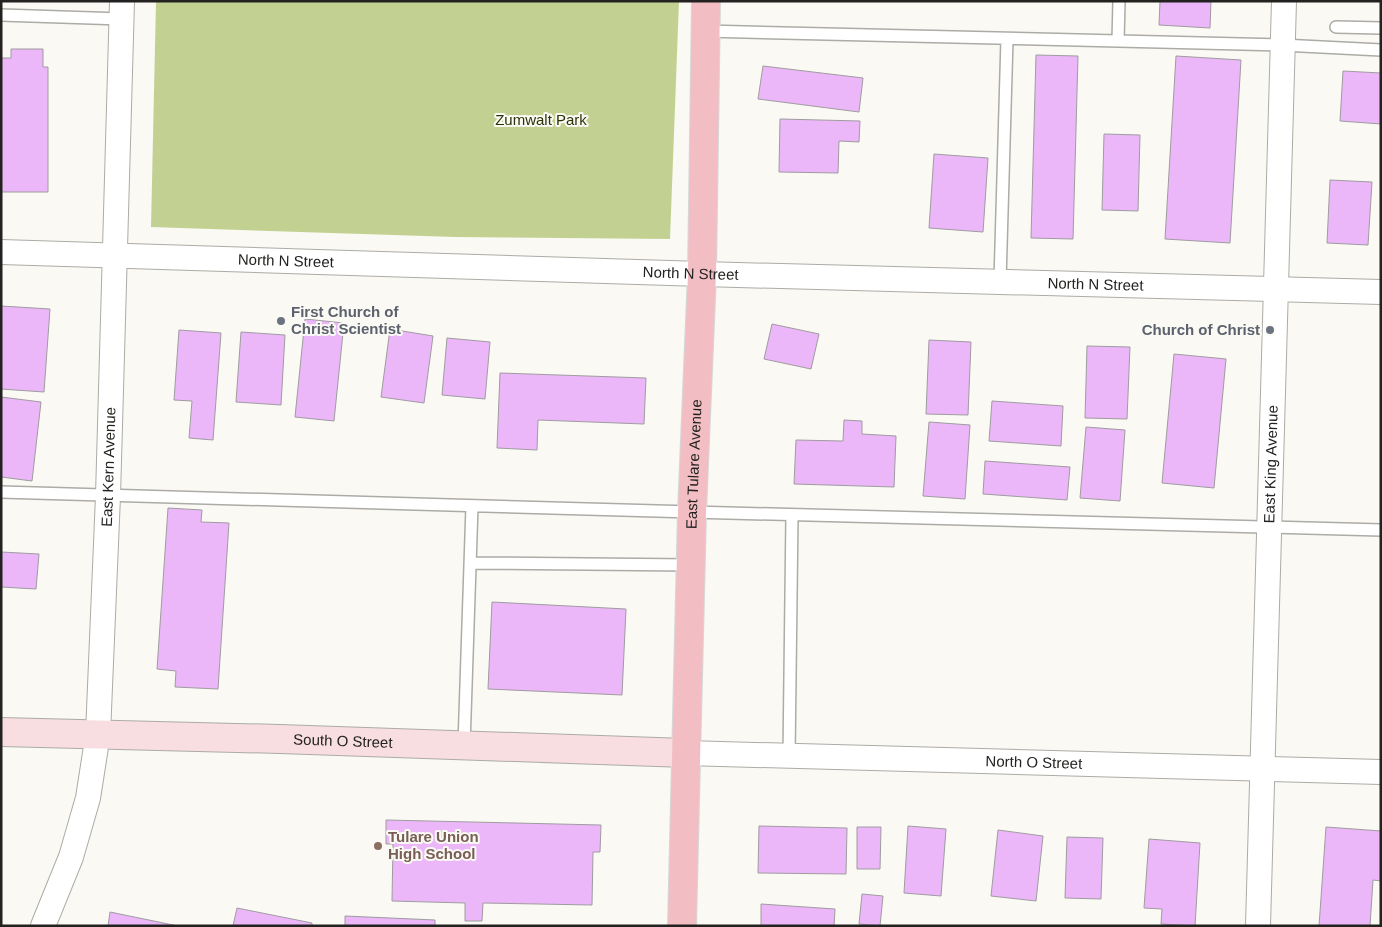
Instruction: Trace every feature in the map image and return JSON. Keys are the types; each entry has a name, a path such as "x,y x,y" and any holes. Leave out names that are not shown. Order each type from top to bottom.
{"main road":[{"name":"East Tulare Avenue","path":"682,926 692,512 702,274 706,1"},
{"name":"South O Street","path":"1,732 686,753"}],"street":[{"name":"East King Avenue","path":"1258,926 1284,1"},
{"name":"East Kern Avenue","path":"43,926 71,857 88,798 98,734 108,496 122,10"},
{"name":"North N Street","path":"1,252 702,274 1381,292"},
{"name":"North O Street","path":"686,753 1381,772"}],"lane":[{"path":"1118,41 1119,1"},
{"path":"1,15 122,10"},
{"path":"1336,27 1381,28"},
{"path":"705,31 1282,45 1381,50"},
{"path":"1000,281 1007,39"},
{"path":"1,492 1381,530"},
{"path":"464,746 472,506"},
{"path":"790,756 792,515"},
{"path":"470,563 691,565"}],"green space":[{"name":"Zumwalt Park","path":"156,1 679,1 670,239 455,237 151,227"}],"building":[{"path":"1160,1 1211,1 1210,28 1159,25"},
{"path":"11,49 43,49 43,67 48,67 48,192 1,192 1,58 11,58"},
{"path":"1036,55 1078,56 1073,239 1031,238"},
{"path":"1176,56 1241,60 1230,243 1165,239"},
{"path":"763,66 863,78 859,112 758,99"},
{"path":"1343,71 1381,73 1381,124 1340,121"},
{"path":"780,119 860,121 859,142 839,141 838,173 779,172"},
{"path":"1104,134 1140,135 1138,211 1102,210"},
{"path":"934,154 988,158 983,232 929,228"},
{"path":"1330,180 1372,182 1368,245 1327,243"},
{"path":"1,306 50,309 44,392 1,389"},
{"path":"305,319 344,323 334,421 295,417"},
{"path":"772,324 819,334 811,369 764,359"},
{"path":"390,329 433,336 424,403 381,397"},
{"path":"179,330 221,333 213,440 189,438 192,401 174,400"},
{"path":"241,332 285,335 281,405 236,402"},
{"path":"447,338 490,342 485,399 442,395"},
{"path":"929,340 971,342 968,415 926,414"},
{"path":"1087,346 1130,347 1127,419 1085,418"},
{"path":"1174,354 1226,359 1214,488 1162,483"},
{"path":"500,373 646,378 644,424 538,420 537,450 497,448"},
{"path":"1,397 41,402 32,481 1,477"},
{"path":"992,401 1063,406 1061,446 989,441"},
{"path":"844,420 862,421 862,434 896,436 894,487 794,484 796,440 843,441"},
{"path":"929,422 970,425 965,499 923,496"},
{"path":"1086,427 1125,430 1120,501 1080,498"},
{"path":"985,461 1070,467 1067,500 983,494"},
{"path":"168,508 202,510 201,522 229,523 218,689 175,687 176,671 157,669"},
{"path":"1,552 39,554 36,589 1,587"},
{"path":"492,602 626,609 622,695 488,689"},
{"path":"386,820 601,825 600,852 593,852 592,905 483,903 482,921 465,921 465,903 392,901 393,844 386,844"},
{"path":"759,826 847,828 846,874 758,873"},
{"path":"908,826 946,829 941,896 904,893"},
{"path":"857,827 881,827 880,869 857,869"},
{"path":"1326,827 1381,831 1381,881 1373,880 1370,926 1319,926"},
{"path":"998,830 1043,836 1036,901 991,896"},
{"path":"1067,837 1103,838 1101,899 1065,898"},
{"path":"1149,839 1200,843 1195,926 1161,924 1162,909 1144,908"},
{"path":"862,894 883,896 880,926 859,924"},
{"path":"761,904 835,909 834,926 761,926"},
{"path":"237,908 312,923 312,926 233,926"},
{"path":"110,912 178,926 108,926"},
{"path":"345,916 435,920 435,926 345,926"}],"place":[{"name":"First Church of Christ Scientist","path":"281,321"},
{"name":"Church of Christ","path":"1270,330"},
{"name":"Tulare Union High School","path":"378,846"}]}
